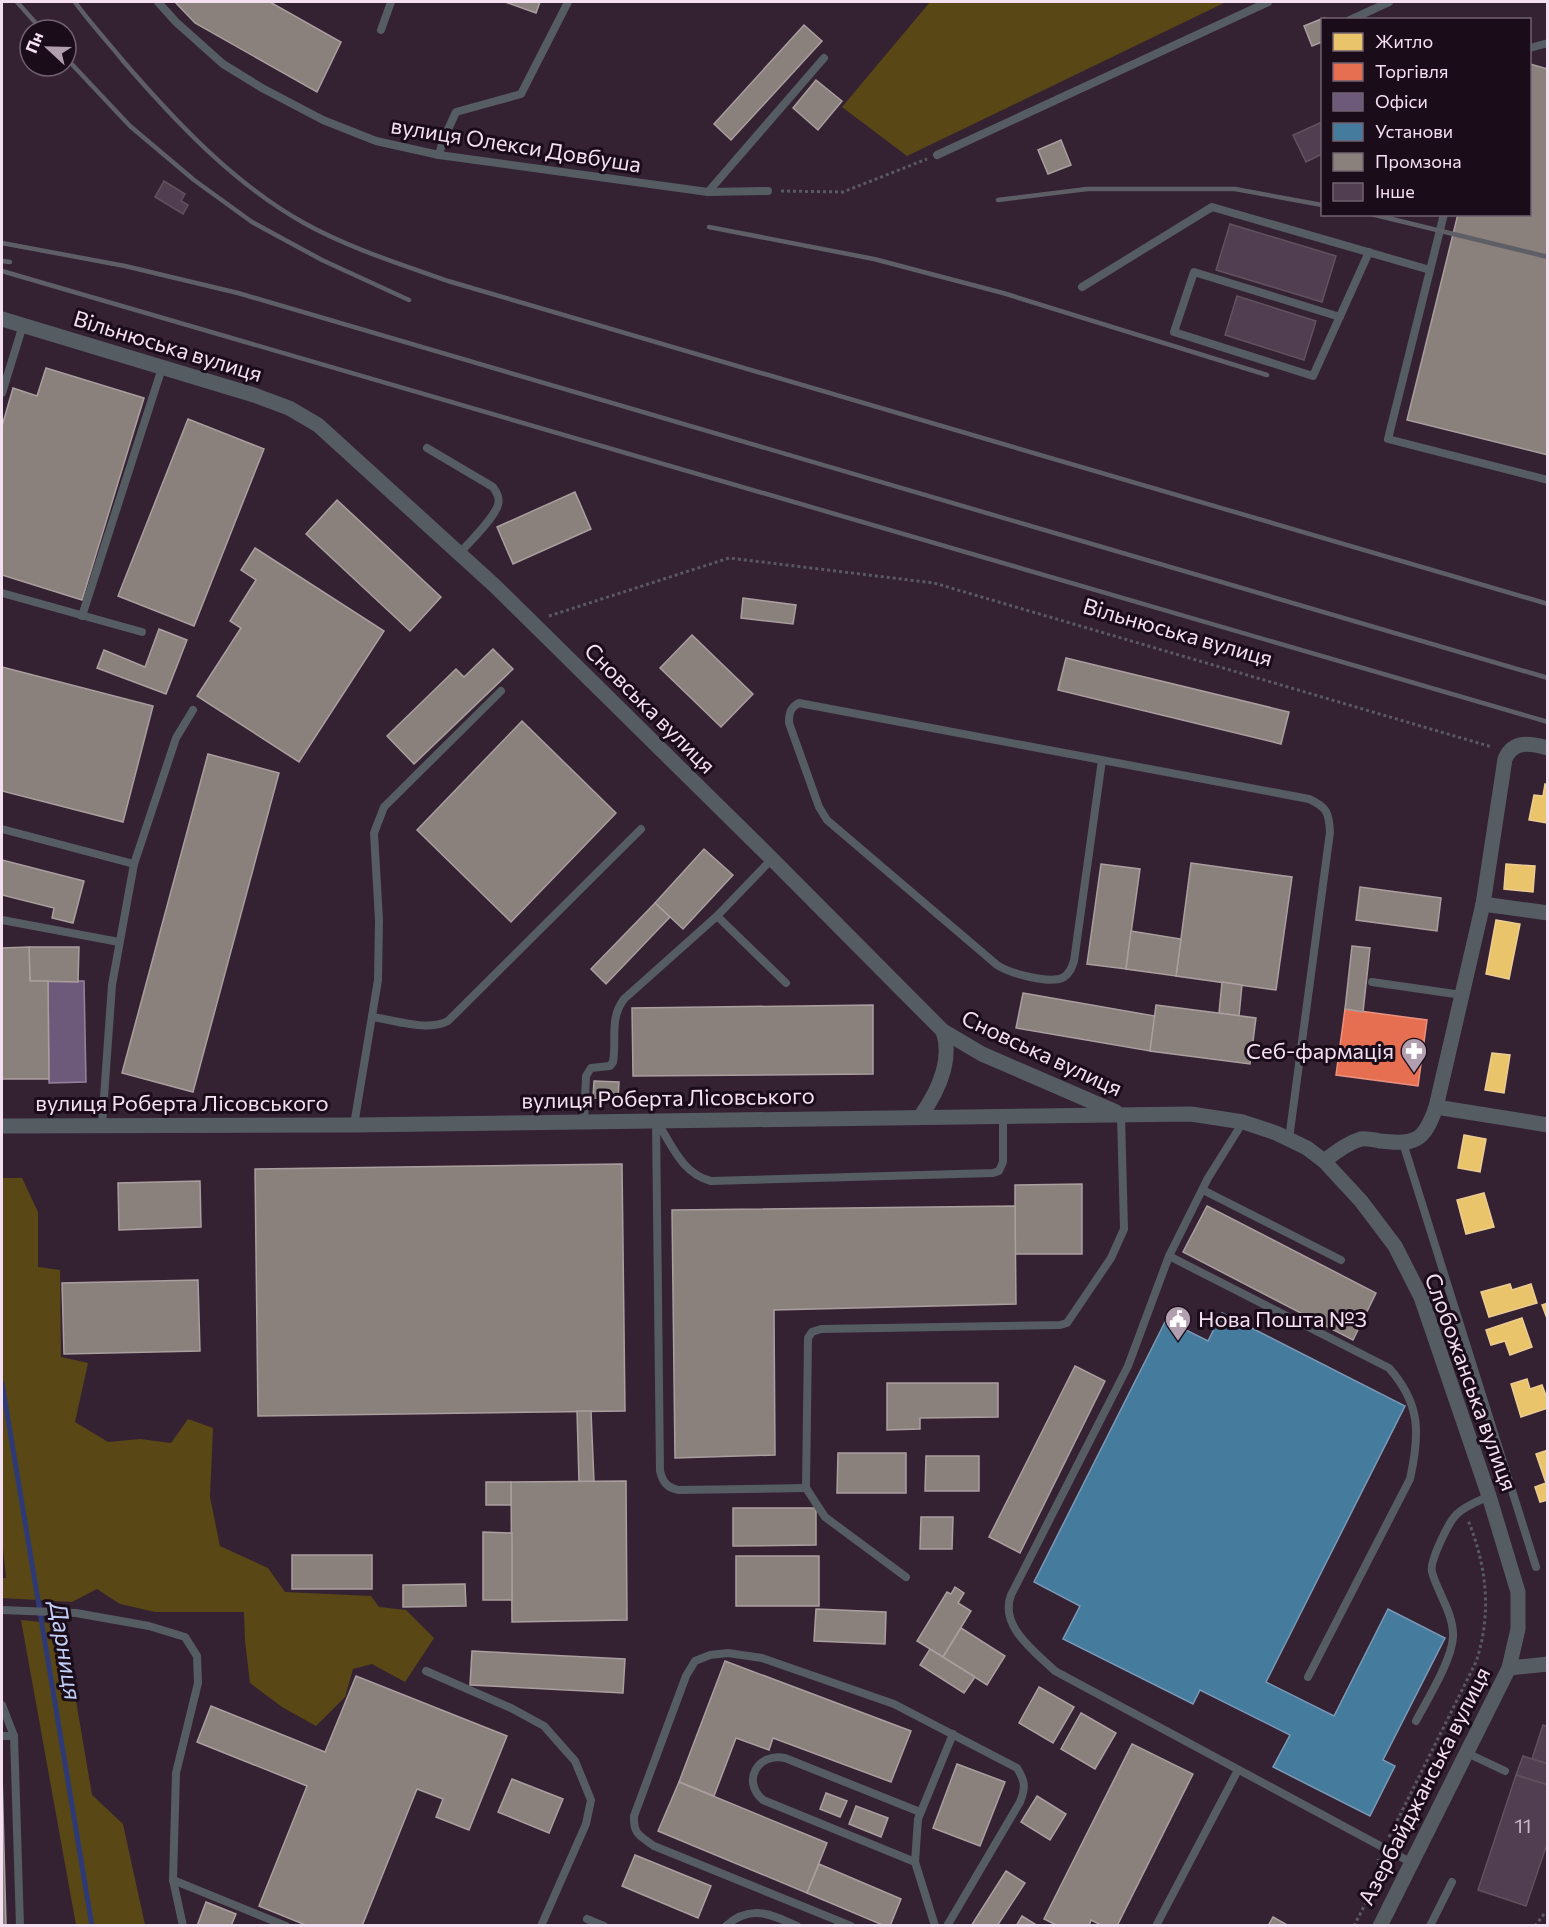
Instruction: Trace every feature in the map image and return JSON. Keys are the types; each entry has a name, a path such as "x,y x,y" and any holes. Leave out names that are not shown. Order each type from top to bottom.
{"street":[{"name":"Вільнюська вулиця","path":"2,319 254,395 289,408 318,425"},
{"name":"Сновська вулиця","path":"318,425 531,622 943,1031 982,1054 1121,1115"},
{"path":"1324,1161 1348,1144 1364,1139 1403,1143 1421,1136 1430,1123 1436,1107 1483,904 1507,756 1512,748 1524,743 1548,748"},
{"path":"1483,904 1548,914"},
{"name":"Сновська вулиця","path":"920,1117 935,1093 944,1066 947,1043 943,1031"},
{"path":"1436,1107 1548,1125"},
{"name":"вулиця Роберта Лісовського","path":"2,1126 354,1125 1191,1114 1243,1122 1276,1133 1306,1148 1324,1161"},
{"name":"Слобожанська вулиця","path":"1324,1161 1360,1201 1395,1246 1421,1297 1489,1496 1518,1592 1518,1629 1509,1668"},
{"path":"1509,1668 1548,1664"},
{"name":"Азербайджанська вулиця","path":"1380,1926 1509,1668"}],"lane":[{"name":"вулиця Олекси Довбуша","path":"158,2 176,22 223,64 262,88 323,120 376,141 439,155 708,192 768,191"},
{"path":"381,30 392,2"},
{"path":"439,155 456,112 521,94 568,2"},
{"path":"937,155 1268,2"},
{"path":"1354,18 1389,2"},
{"path":"1531,48 1548,44"},
{"path":"708,192 824,58"},
{"path":"1082,287 1212,207 1430,270"},
{"path":"1444,216 1388,439 1548,480"},
{"path":"1340,316 1194,272 1174,332 1313,376 1369,252"},
{"path":"2,393 23,326"},
{"path":"82,616 162,368"},
{"path":"427,448 493,487 498,495 499,504 492,516 459,554"},
{"path":"2,593 142,632"},
{"path":"354,1125 378,980 379,920 374,833 378,819 384,807 501,691"},
{"path":"1102,760 1074,961 1070,972 1063,978 1041,978 1010,972 997,965 827,820 819,807 789,723 789,715 792,707 799,703 1102,760 1309,799 1323,806 1329,818 1330,832 1289,1139"},
{"path":"102,1125 112,985 134,864 176,738 193,710"},
{"path":"2,829 134,864"},
{"path":"372,1017 427,1025 442,1024 448,1021 641,829"},
{"path":"584,1122 586,1076 591,1068 610,1066 613,1062 614,1024 624,999 717,916 772,859"},
{"path":"717,916 786,983"},
{"path":"2,920 119,942"},
{"path":"1372,982 1462,995"},
{"path":"906,1577 825,1517 806,1488 808,1338 812,1332 821,1329 1060,1325 1068,1323 1111,1258 1124,1229 1121,1115"},
{"path":"656,1121 686,1168 693,1174 711,1181 999,1172 1003,1162 1003,1116"},
{"path":"656,1121 660,1471 662,1481 678,1490 806,1488"},
{"path":"1243,1122 1203,1190 1169,1256 1128,1366 1011,1595 1008,1604 1010,1619 1018,1635 1055,1671 1412,1863"},
{"path":"1403,1143 1536,1567"},
{"path":"1203,1190 1341,1260"},
{"path":"1169,1256 1389,1368 1402,1383 1411,1400 1416,1423 1415,1456 1410,1479 1308,1677"},
{"path":"1416,1721 1451,1653 1453,1638 1448,1610 1431,1570 1432,1562 1450,1521 1458,1512 1489,1496"},
{"path":"2,1610 76,1613 149,1626 184,1637 197,1656 198,1683 176,1773 173,1880 183,1926"},
{"path":"851,1926 654,1846 638,1835 633,1826 634,1816 686,1676 695,1661 710,1655 728,1653 762,1658 894,1704 1017,1768 1025,1780 1025,1789 1020,1802 947,1926"},
{"path":"426,1671 510,1708 544,1726 576,1761 591,1800 586,1824 542,1926"},
{"path":"2,1705 14,1736 20,1926"},
{"path":"935,1926 915,1862 918,1819 953,1734"},
{"path":"2,1736 14,1736"},
{"path":"1467,1753 1505,1771"},
{"path":"915,1862 763,1800 754,1792 752,1781 757,1767 764,1760 774,1756 785,1758 920,1812"},
{"path":"1156,1924 1238,1770"},
{"path":"173,1880 286,1926"},
{"path":"1430,1926 1452,1882"},
{"path":"726,1926 750,1912 770,1914 797,1926"},
{"path":"587,1918 604,1926"}],"path":[{"path":"768,191 843,192 937,155"},
{"name":"Вільнюська вулиця","path":"531,622 729,558 934,583 1507,756"},
{"path":"1354,1926 1379,1877 1380,1870 1377,1862 1383,1848 1476,1662 1484,1638 1486,1616 1482,1561 1464,1509"},
{"path":"1535,1926 1544,1914 1548,1913"}],"shaded area":[{"path":"930,2 1226,2 907,156 842,107"},
{"path":"2,1178 22,1178 38,1212 38,1267 60,1270 61,1357 88,1363 75,1422 108,1442 140,1439 171,1443 188,1419 213,1428 210,1497 220,1546 268,1568 285,1592 371,1596 379,1607 406,1610 434,1638 405,1682 372,1664 353,1669 345,1697 316,1726 282,1707 250,1683 244,1612 155,1612 120,1604 97,1589 72,1602 2,1598 2,1578 6,1578 2,1539"},
{"path":"21,1620 63,1624 92,1795 123,1824 145,1925 76,1925"}],"building: Житло":[{"path":"1545,784 1548,785 1548,823 1529,820 1534,795 1543,796"},
{"path":"1506,864 1535,866 1533,892 1504,889"},
{"path":"1496,920 1520,924 1509,979 1486,974"},
{"path":"1492,1053 1510,1055 1504,1093 1485,1090"},
{"path":"1464,1135 1486,1139 1480,1172 1458,1168"},
{"path":"1484,1193 1494,1227 1466,1234 1457,1200"},
{"path":"1510,1284 1512,1290 1531,1284 1537,1303 1489,1317 1481,1292"},
{"path":"1548,1303 1548,1321 1542,1305"},
{"path":"1522,1318 1532,1347 1510,1355 1505,1341 1491,1345 1486,1330"},
{"path":"1527,1379 1530,1389 1542,1385 1548,1408 1521,1417 1511,1384"},
{"path":"1548,1450 1548,1500 1540,1502 1535,1487 1546,1483 1536,1454"}],"building: Торгівля":[{"path":"1345,1009 1427,1020 1418,1086 1336,1075"}],"building: Офіси":[{"path":"48,981 84,981 86,1082 49,1083"}],"building: Установи":[{"path":"1222,1313 1405,1406 1266,1682 1334,1716 1388,1609 1445,1638 1383,1760 1395,1766 1370,1816 1273,1767 1290,1735 1200,1690 1193,1704 1063,1639 1080,1606 1034,1582 1166,1320 1208,1341"}],"building: Промзона":[{"path":"175,2 270,2 341,42 317,92 195,23"},
{"path":"505,2 540,2 536,13"},
{"path":"1321,19 1321,42 1312,46 1304,26"},
{"path":"804,25 822,41 731,140 714,124"},
{"path":"1531,64 1548,69 1548,455 1407,420 1458,216 1531,216"},
{"path":"816,80 842,101 818,130 793,108"},
{"path":"1061,140 1071,165 1048,174 1038,150"},
{"path":"46,368 144,398 82,600 2,575 2,426 13,388 37,396"},
{"path":"188,419 264,449 194,626 118,596"},
{"path":"575,492 591,529 513,564 497,527"},
{"path":"337,500 441,597 410,631 306,534"},
{"path":"255,548 384,631 299,762 197,696 241,628 230,621 256,580 241,570"},
{"path":"743,598 796,605 793,624 741,618"},
{"path":"159,629 187,640 166,694 97,668 104,650 145,667"},
{"path":"692,635 753,694 721,727 660,668"},
{"path":"493,649 513,669 414,764 387,736 456,669 464,677"},
{"path":"1066,658 1289,712 1281,744 1058,690"},
{"path":"2,667 153,706 123,822 2,791"},
{"path":"522,721 616,813 511,922 417,830"},
{"path":"208,754 279,773 193,1092 122,1073"},
{"path":"704,849 733,875 683,929 655,903"},
{"path":"2,860 84,881 73,923 52,918 54,908 2,895"},
{"path":"1191,863 1292,877 1276,990 1176,976"},
{"path":"1101,864 1140,869 1126,969 1087,964"},
{"path":"1360,887 1441,898 1437,931 1356,920"},
{"path":"655,903 670,917 606,984 591,969"},
{"path":"1131,931 1181,939 1176,976 1126,969"},
{"path":"1352,946 1370,948 1363,1012 1345,1009"},
{"path":"29,947 79,947 78,982 30,981"},
{"path":"29,947 30,981 48,981 49,1079 2,1079 2,948"},
{"path":"1222,982 1242,985 1239,1016 1219,1013"},
{"path":"1023,993 1155,1016 1150,1051 1016,1028"},
{"path":"873,1005 873,1074 633,1076 632,1008"},
{"path":"1156,1005 1256,1018 1250,1064 1150,1051"},
{"path":"594,1081 619,1082 618,1099 593,1098"},
{"path":"622,1164 625,1411 258,1416 255,1169"},
{"path":"200,1181 201,1227 119,1230 118,1183"},
{"path":"1082,1184 1082,1254 1015,1254 1015,1185"},
{"path":"1015,1206 1016,1304 774,1310 775,1455 675,1458 672,1210"},
{"path":"1207,1206 1376,1293 1353,1340 1183,1252"},
{"path":"198,1280 200,1351 64,1354 62,1283"},
{"path":"1075,1366 1105,1381 1020,1553 989,1537"},
{"path":"887,1383 998,1383 998,1417 920,1418 920,1429 887,1430"},
{"path":"577,1411 591,1411 594,1482 579,1482"},
{"path":"838,1453 906,1453 906,1493 837,1493"},
{"path":"926,1456 979,1456 979,1491 925,1491"},
{"path":"626,1481 627,1620 512,1622 511,1482"},
{"path":"486,1482 511,1482 511,1505 486,1505"},
{"path":"733,1508 816,1508 816,1545 733,1546"},
{"path":"921,1517 953,1517 952,1549 920,1549"},
{"path":"483,1532 512,1533 512,1600 483,1600"},
{"path":"292,1555 372,1555 372,1589 292,1589"},
{"path":"736,1556 819,1556 819,1606 736,1606"},
{"path":"465,1584 466,1606 403,1607 403,1585"},
{"path":"955,1587 964,1593 958,1603 971,1611 943,1657 917,1641 947,1592 951,1594"},
{"path":"816,1609 886,1612 885,1644 814,1641"},
{"path":"961,1628 1005,1656 987,1685 943,1657"},
{"path":"930,1649 975,1677 964,1693 920,1665"},
{"path":"472,1651 625,1659 623,1693 470,1685"},
{"path":"725,1661 911,1731 891,1782 773,1738 769,1750 736,1738 714,1796 679,1782"},
{"path":"356,1676 507,1736 469,1830 436,1817 443,1799 417,1789 362,1926 308,1926 259,1906 307,1786 197,1742 211,1706 325,1752"},
{"path":"1039,1687 1074,1707 1053,1743 1019,1723"},
{"path":"1081,1713 1116,1733 1095,1769 1061,1749"},
{"path":"1132,1744 1193,1774 1117,1926 1103,1926 1091,1920 1089,1926 1058,1926 1044,1919"},
{"path":"957,1764 1005,1782 980,1846 933,1828"},
{"path":"2,1773 6,1925 2,1925"},
{"path":"512,1779 563,1799 549,1833 498,1812"},
{"path":"679,1782 827,1843 807,1893 658,1831"},
{"path":"826,1793 847,1801 840,1817 820,1809"},
{"path":"1037,1796 1066,1814 1050,1840 1021,1822"},
{"path":"856,1806 888,1818 881,1837 849,1824"},
{"path":"635,1855 711,1886 698,1918 622,1886"},
{"path":"819,1864 901,1899 890,1926 885,1926 807,1893"},
{"path":"1006,1871 1025,1883 997,1926 971,1926"},
{"path":"206,1902 236,1914 231,1926 197,1926"},
{"path":"1022,1916 1038,1926 1016,1926"},
{"path":"1273,1917 1289,1926 1268,1926"}],"building: Інше":[{"path":"1321,122 1321,154 1306,162 1293,135"},
{"path":"164,181 185,194 181,201 188,205 183,214 155,197"},
{"path":"1230,224 1336,256 1322,302 1216,270"},
{"path":"1237,296 1316,321 1304,360 1225,335"},
{"path":"1543,1725 1548,1727 1548,1764 1532,1759"},
{"path":"1523,1756 1548,1764 1548,1785 1516,1775"},
{"path":"1516,1775 1548,1785 1548,1841 1526,1906 1478,1890"}],"waterway":[{"name":"Дарниця","path":"2,1383 92,1926"}],"railway":[{"path":"17,2 31,18"},
{"path":"75,2 164,107 230,171 278,207 304,223 357,248 448,281 1548,604"},
{"path":"78,71 130,126 194,180 252,222 322,260 409,300"},
{"path":"998,200 1087,189 1235,189 1321,205"},
{"path":"1379,216 1548,257"},
{"path":"709,227 874,259 1003,293 1267,375"},
{"path":"2,243 125,266 238,293 1548,678"},
{"path":"2,261 10,262"},
{"path":"2,271 1548,722"}],"place":[{"name":"Себ-фармація","path":"1414,1074"},
{"name":"Нова Пошта №3","path":"1178,1342"}]}
